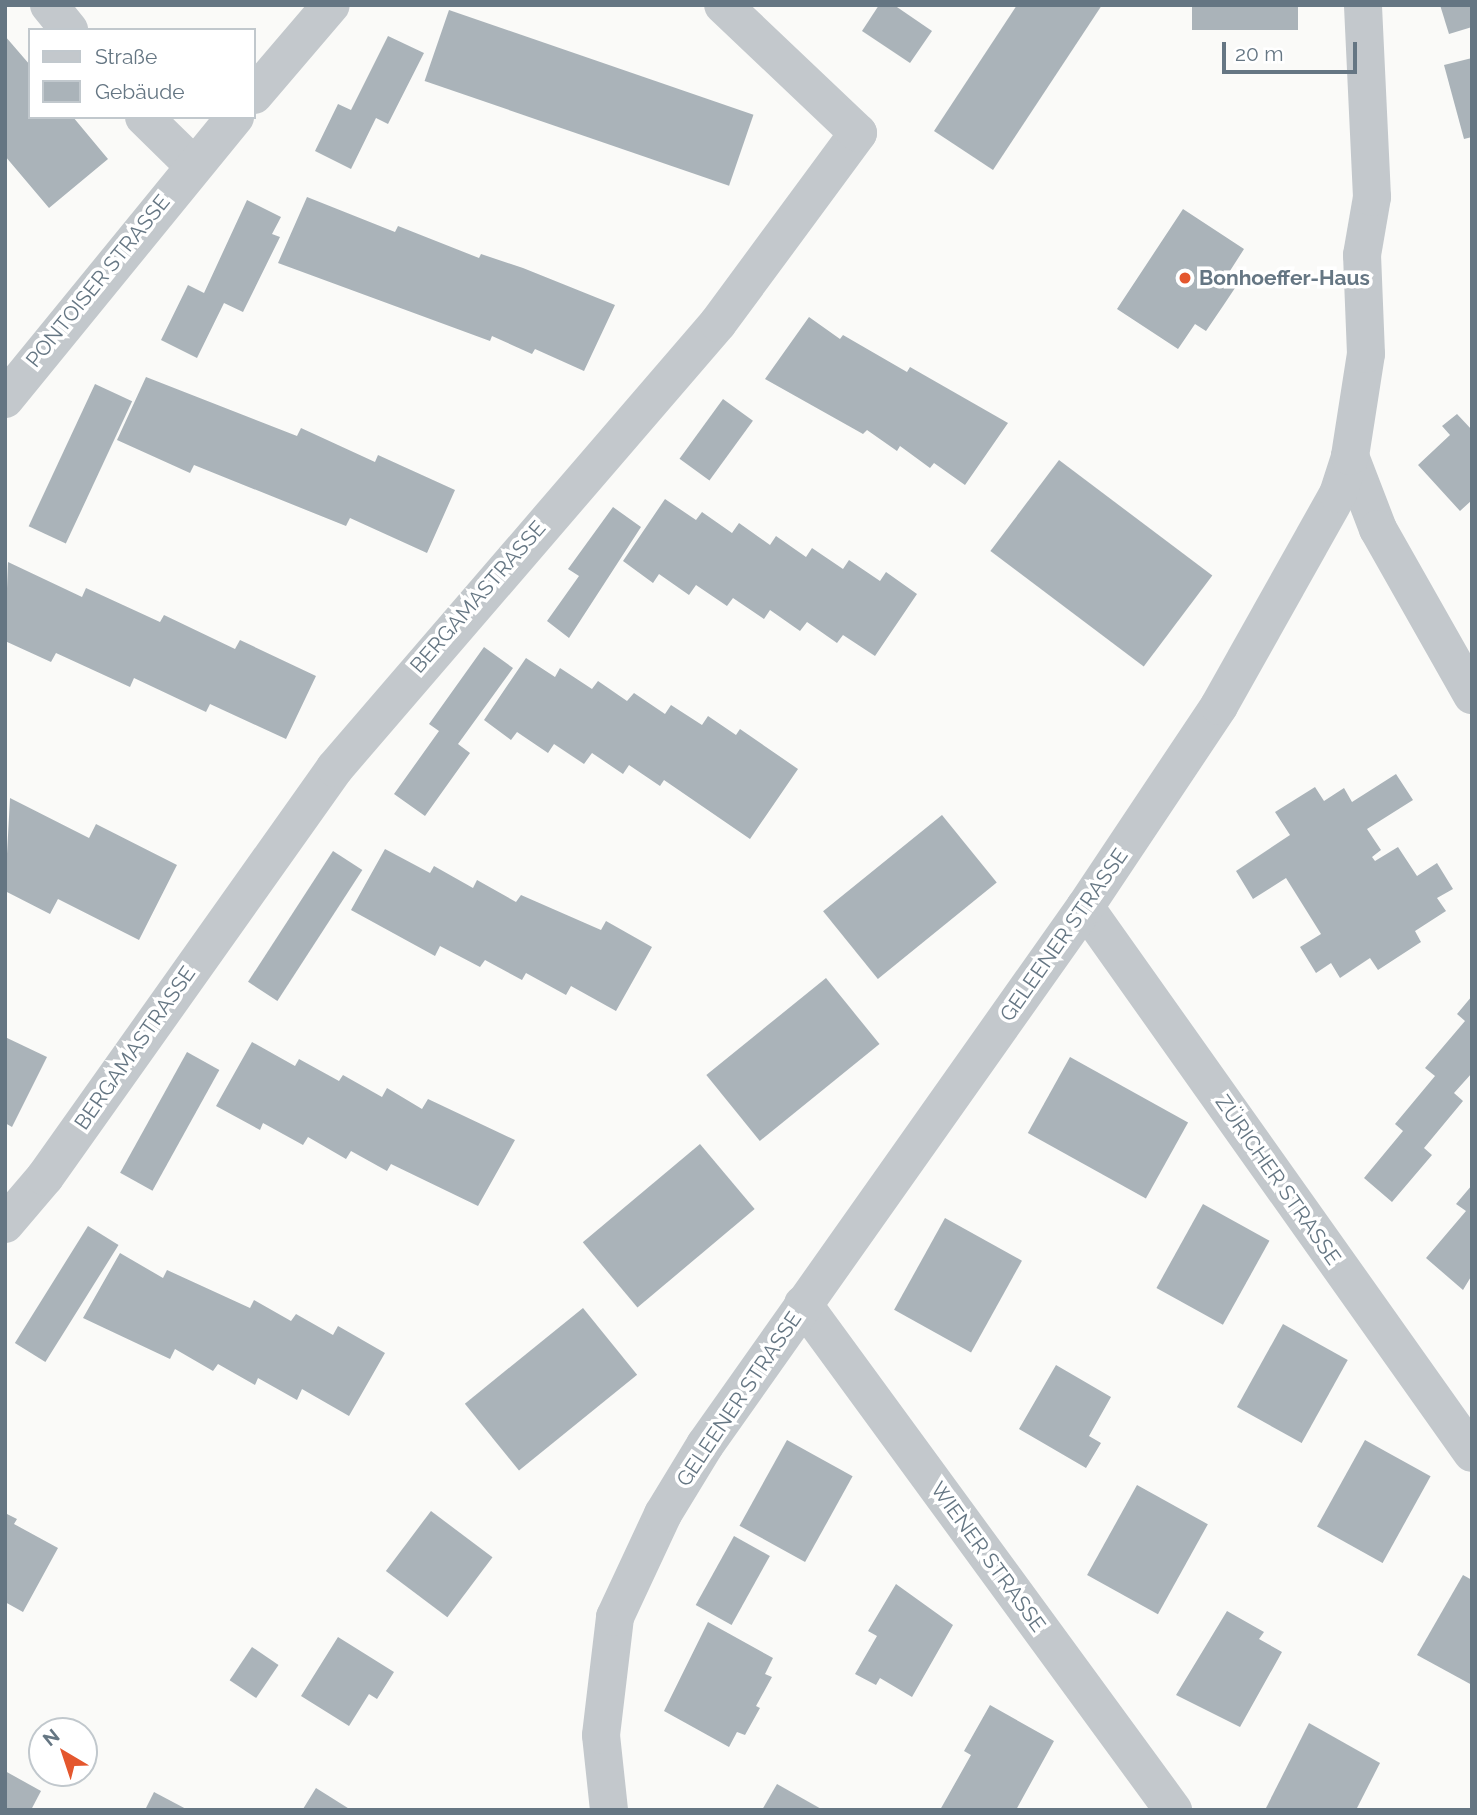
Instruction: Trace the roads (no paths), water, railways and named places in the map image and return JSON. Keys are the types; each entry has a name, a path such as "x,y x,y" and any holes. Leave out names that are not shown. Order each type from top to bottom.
{"street":[{"path":"48,5 67,28"},
{"path":"256,93 331,5"},
{"name":"BERGAMASTRASSE","path":"5,1224 38,1186 335,768 718,323 858,133 723,5"},
{"name":"GELEENER STRASSE","path":"609,1810 601,1735 615,1617 663,1514 803,1304 1085,907 1219,706 1338,494 1350,456 1366,354 1362,256 1372,197 1363,5"},
{"path":"146,119 192,164"},
{"name":"PONTOISER STRASSE","path":"5,399 192,164 233,119"},
{"path":"1350,456 1378,529 1472,695"},
{"name":"ZÜRICHER STRASSE","path":"1085,907 1472,1453"},
{"name":"WIENER STRASSE","path":"803,1304 1173,1810"}],"place":[{"name":"Bonhoeffer-Haus","path":"1185,278"}]}
